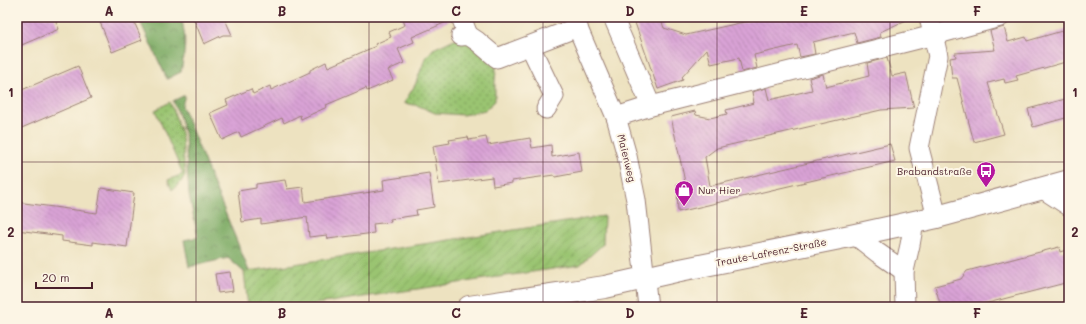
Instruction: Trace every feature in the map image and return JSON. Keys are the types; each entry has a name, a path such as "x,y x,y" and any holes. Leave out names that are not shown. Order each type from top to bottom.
{"main road":[{"name":"Traute-Lafrenz-Straße","path":"469,307 589,289 855,235 937,217 1069,181"}],"street":[{"path":"461,17 465,36 477,41 497,58 530,46 576,22"},
{"path":"613,17 651,106"},
{"path":"616,117 932,26 1000,17"},
{"name":"Maienweg","path":"576,22 616,117 628,156 648,307"},
{"path":"932,26 938,56 919,148 937,217"},
{"path":"530,46 554,96 546,109"},
{"path":"1043,189 1069,206"},
{"path":"905,307 904,271 914,222"},
{"path":"855,235 904,271"}],"green space":[{"path":"138,17 181,17 185,44 181,72 167,79"},
{"path":"461,36 497,58 495,101 485,110 463,115 435,113 419,106 404,103 415,85 425,59 433,49"},
{"path":"185,95 182,106 249,271 244,272 228,258 189,267 184,240 198,237 189,195 185,137 180,118 173,101"},
{"path":"170,102 182,137 185,175 181,182 172,190 168,180 183,174 155,110"},
{"path":"604,216 603,244 580,265 296,307 248,307 244,272"}],"building":[{"path":"17,17 54,17 59,29 17,47"},
{"path":"98,17 132,17 142,40 112,52"},
{"path":"193,17 224,17 232,35 223,35 204,44"},
{"path":"402,17 450,17 451,20 412,37 414,42 398,49 404,63 388,70 393,80 367,91 366,88 326,105 327,107 301,119 300,115 284,123 282,118 241,137 239,132 222,140 210,113 228,105 226,100 251,89 253,94 270,86 271,90 310,72 310,70 326,62 328,67 376,46 375,44 391,37 389,32 405,25"},
{"path":"633,17 660,17 664,28 686,35 766,17 913,17 880,32 881,37 857,43 854,32 813,42 815,54 800,57 797,45 754,55 757,68 742,72 739,58 711,64 707,49 682,77 683,80 658,89"},
{"path":"1004,27 1008,42 1026,37 1027,41 1069,29 1069,61 1016,76 1018,80 1005,83 1004,79 988,83 1004,134 974,142 957,78 952,78 950,58 956,57 955,53 995,50 990,31"},
{"path":"887,58 892,76 906,73 914,108 881,110 717,148 705,157 710,186 890,144 895,161 678,212 677,184 685,182 671,117 695,111 696,115 710,118 727,114 726,110 754,103 752,92 766,88 769,100 812,90 809,78 823,74 826,87 869,76 867,63"},
{"path":"78,66 91,98 17,130 17,92"},
{"path":"1069,98 1069,117 1033,127 1028,109"},
{"path":"468,137 469,140 486,137 488,145 530,138 532,148 551,145 552,157 579,152 582,172 555,177 554,175 512,181 512,183 493,186 492,177 439,184 433,146 450,143 449,140"},
{"path":"429,173 434,207 416,210 417,215 390,219 391,222 373,224 374,233 328,239 327,235 309,237 307,217 261,224 261,219 242,222 238,191 256,188 256,184 285,180 287,189 303,187 305,202 384,190 383,180"},
{"path":"101,188 134,193 127,247 93,242 93,245 62,241 62,236 17,230 17,202 97,213"},
{"path":"1059,247 1060,252 1069,249 1069,282 980,305 981,307 941,307 935,286 961,279 967,271"},
{"path":"230,272 233,291 218,293 215,274"}],"place":[{"name":"Brabandstraße","path":"986,188"},
{"name":"Nur Hier","path":"684,207"}]}
